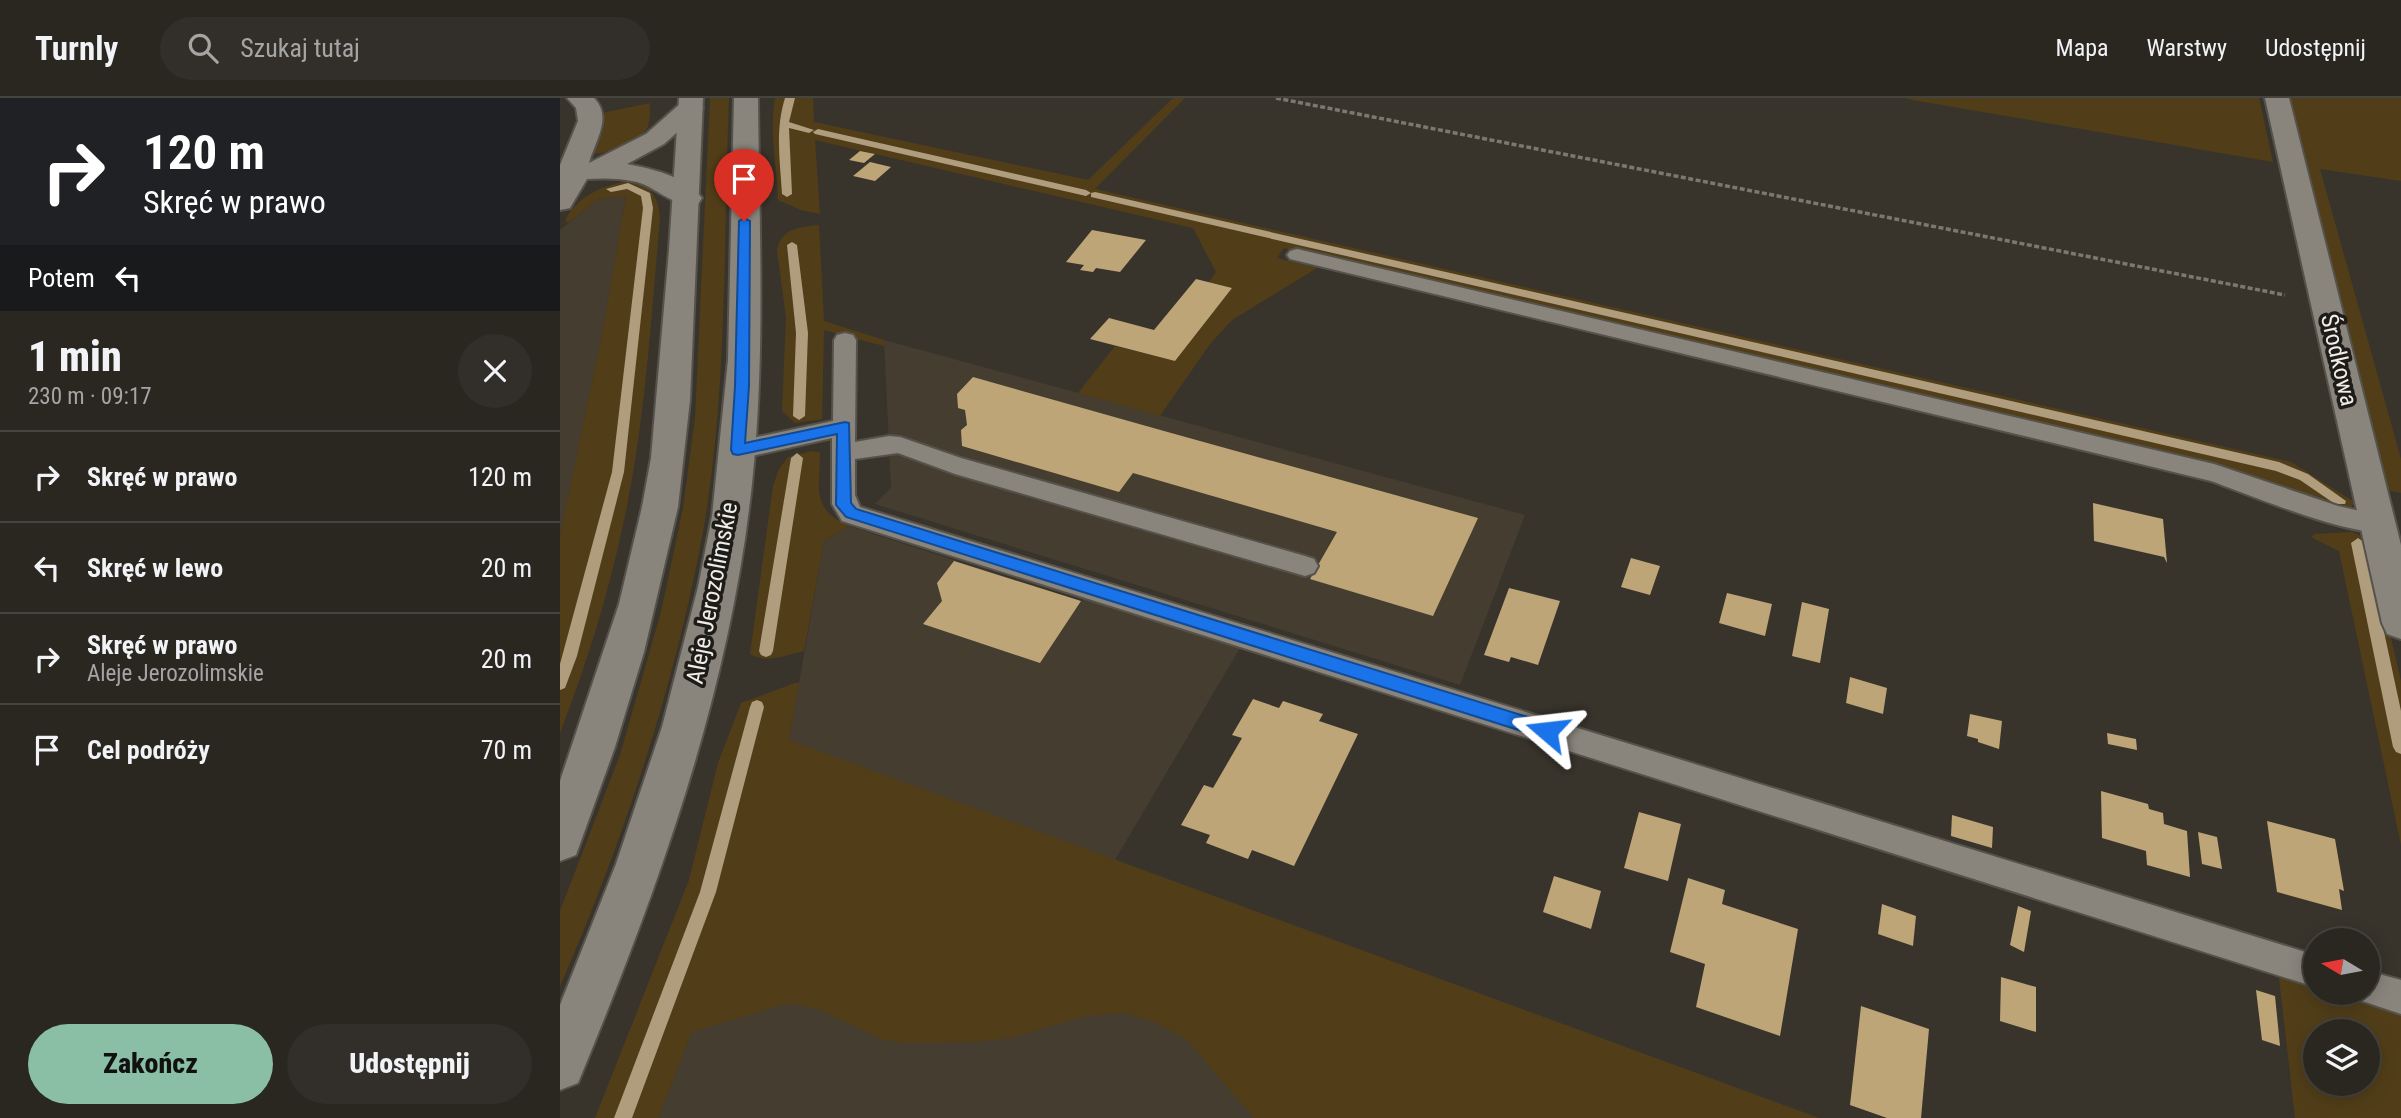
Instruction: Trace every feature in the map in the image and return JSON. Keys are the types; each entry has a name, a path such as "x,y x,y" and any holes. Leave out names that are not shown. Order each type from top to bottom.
{"main road":[{"path":"560,202 578,172 591,121 587,106 579,98"},
{"name":"Aleje Jerozolimskie","path":"560,1065 631,888 676,750 717,588 738,450 743,329 746,98"},
{"name":"Środkowa","path":"2277,98 2401,623"},
{"path":"578,172 655,139 691,103"},
{"path":"560,840 597,742 620,670 653,540 668,459 688,198 691,103"},
{"path":"578,172 653,177 673,186 688,198"}],"lane":[{"path":"1297,254 2214,473 2337,514 2378,524"},
{"path":"845,340 844,505 851,513 2303,967"},
{"path":"738,450 844,440 900,445 955,465 1306,566"},
{"path":"2380,991 2401,997"}],"path":[{"path":"1276,98 2325,303"}],"shaded area":[{"path":"710,98 729,98 720,373 702,537 677,651 644,765 604,878 560,986 560,911 620,755 661,612 683,508 695,418"},
{"path":"775,98 813,98 814,122 1088,180 1173,98 1185,98 1095,189 2291,462 2356,503 2349,508 2336,507 1521,302 1284,248 1277,258 1317,268 1232,320 1210,344 1160,416 1078,393 1115,346 1175,361 1232,288 1209,282 1216,272 1193,228 815,140 820,214 801,210 778,200 773,136"},
{"path":"1907,98 2259,98 2273,162 1907,99"},
{"path":"2285,98 2401,98 2401,181 2320,169 2401,459 2401,493 2383,489"},
{"path":"650,103 648,126 639,139 623,147 589,155 602,113"},
{"path":"629,181 652,193 658,203 660,218 642,411 631,487 610,578 560,733 560,536 604,323 626,196 598,199 568,223 565,221 583,198 610,185"},
{"path":"626,196 604,323 560,536 560,230 598,199"},
{"path":"819,225 824,321 884,340 884,346 824,330 822,419 795,423 782,411 786,318 777,250 783,237 792,230"},
{"path":"884,340 1525,515 1460,685 875,504 891,488"},
{"path":"812,451 820,452 819,486 823,504 828,512 849,526 824,541 804,651 777,658 756,657 750,654 773,486 779,469 788,457"},
{"path":"849,526 1081,601 1084,599 1240,648 1115,860 1819,1118 658,1118 692,1032 789,740 824,541"},
{"path":"2352,532 2359,535 2370,547 2401,681 2401,845 2339,551 2311,537 2315,534"},
{"path":"799,683 789,740 1819,1118 1254,1118 1186,1039 1157,1023 1125,1013 1086,1016 1009,1038 977,1042 904,1043 881,1039 820,1010 789,1003 692,1032 658,1118 595,1118 689,880 718,763 741,703"},
{"path":"2278,969 2303,977 2303,1005 2380,1004 2401,1011 2401,1118 2295,1118"}],"building":[{"path":"860,151 875,154 864,163 849,160"},
{"path":"870,162 891,167 875,181 853,176"},
{"path":"1092,230 1146,240 1120,272 1096,268 1093,272 1080,270 1084,265 1066,262"},
{"path":"1196,279 1232,288 1175,361 1090,339 1109,318 1154,330"},
{"path":"973,377 1478,518 1433,616 1310,579 1337,532 1133,473 1119,492 962,446 961,430 967,425 965,410 958,408 957,394"},
{"path":"2093,503 2163,519 2167,563 2164,557 2094,541"},
{"path":"1631,558 1660,566 1650,595 1621,587"},
{"path":"954,561 1081,601 1040,663 923,624 942,601 937,583"},
{"path":"1509,588 1560,601 1538,665 1511,657 1509,662 1484,655"},
{"path":"1727,593 1772,604 1765,636 1719,623"},
{"path":"1802,602 1829,609 1820,663 1792,656"},
{"path":"1850,677 1887,688 1883,714 1846,703"},
{"path":"1253,699 1279,708 1283,701 1323,714 1319,721 1358,734 1294,866 1252,850 1248,859 1206,843 1210,835 1181,825 1204,785 1213,788 1242,738 1232,735"},
{"path":"1970,714 2002,721 1999,749 1967,736"},
{"path":"2107,733 2136,739 2137,750 2108,744"},
{"path":"2101,791 2148,804 2149,809 2163,813 2164,824 2187,831 2190,877 2147,865 2146,851 2102,838"},
{"path":"1639,812 1681,824 1668,881 1624,868"},
{"path":"1952,815 1993,827 1992,848 1951,836"},
{"path":"2267,821 2335,839 2344,891 2339,889 2342,910 2277,892"},
{"path":"2198,832 2217,837 2222,869 2202,864"},
{"path":"1554,876 1601,891 1591,929 1543,912"},
{"path":"1688,878 1725,890 1722,904 1798,929 1780,1036 1696,1007 1705,964 1670,952"},
{"path":"1882,904 1916,916 1913,946 1878,934"},
{"path":"2018,906 2031,911 2024,952 2010,945"},
{"path":"2001,977 2036,987 2036,1032 2000,1021"},
{"path":"2256,990 2275,996 2280,1046 2262,1040"},
{"path":"1861,1006 1929,1029 1921,1118 1887,1118 1850,1105"}],"waterway":[{"path":"787,194 784,121 790,98"},
{"path":"785,124 809,130"},
{"path":"818,132 1086,193"},
{"path":"560,684 570,656 618,472 648,208 646,195 628,186 611,189"},
{"path":"1095,195 2279,467 2304,477 2340,501"},
{"path":"792,245 802,333 799,416"},
{"path":"766,651 797,458"},
{"path":"2358,543 2401,747"},
{"path":"623,1118 708,892 757,707"}],"route":[{"path":"744,221 742,386 738,450 845,427 843,495 844,505 851,513 1547,731"}]}
